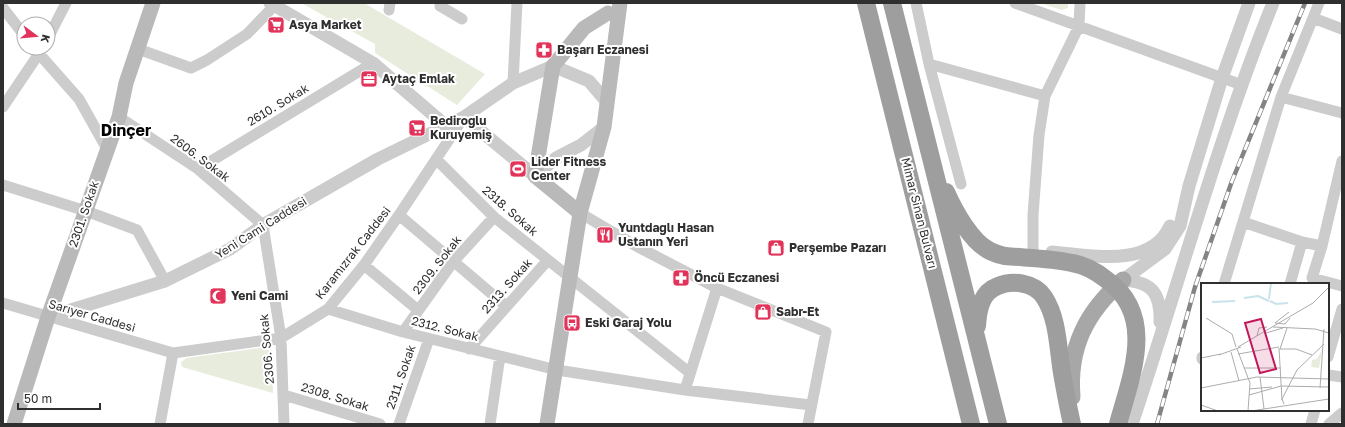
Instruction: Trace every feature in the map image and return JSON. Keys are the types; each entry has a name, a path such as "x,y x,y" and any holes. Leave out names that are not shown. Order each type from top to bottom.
{"highway":[{"path":"860,3 873,31"},
{"name":"Mimar Sinan Bulvarı","path":"866,3 972,424"},
{"path":"892,3 998,424"},
{"path":"929,153 950,200 958,214 980,244 990,251 1005,256 1072,263 1100,274 1124,294 1133,311 1138,336 1136,359 1118,424"},
{"path":"976,337 981,301 991,288 1007,282 1021,282 1034,288 1044,296 1052,313 1073,424"},
{"path":"960,378 962,424"}],"main road":[{"name":"2301. Sokak","path":"14,424 48,317 119,117 126,83 153,3"},
{"path":"547,424 557,370 580,213 604,127 606,101 620,3"},
{"path":"606,101 603,82 609,8"},
{"path":"580,213 535,176 553,66 584,28 609,8"},
{"path":"1073,424 1071,382 1074,353 1096,308 1123,280"}],"street":[{"path":"56,22 66,3"},
{"path":"440,3 440,6 462,19"},
{"path":"513,84 517,3"},
{"path":"916,3 929,64 961,184"},
{"path":"1015,3 1242,85"},
{"path":"1033,250 1033,215 1039,135 1045,96 1079,26 1080,3"},
{"path":"1123,280 1157,256 1173,239 1180,226 1189,186 1222,78 1249,3"},
{"path":"1132,424 1160,340 1189,241 1242,85 1273,3"},
{"path":"1224,283 1281,97 1319,3"},
{"path":"138,49 191,68 207,60 247,34 273,4 372,63 445,125"},
{"path":"3,8 16,25"},
{"path":"1313,18 1342,29"},
{"path":"3,107 35,56"},
{"path":"44,56 79,99 107,149"},
{"name":"2610. Sokak","path":"198,169 372,63"},
{"path":"929,64 1045,96"},
{"path":"553,66 589,81 606,101"},
{"name":"Yeni Cami Caddesi","path":"48,317 165,281 230,250 262,225 378,159 464,117 513,84 553,66"},
{"path":"1281,97 1342,113"},
{"name":"2606. Sokak","path":"119,117 198,169 262,225"},
{"path":"464,117 535,176 556,158 581,146 604,127"},
{"name":"Karamızrak Caddesi","path":"173,353 281,338 328,309 364,265 464,117"},
{"name":"2318. Sokak","path":"436,159 494,217 690,373"},
{"path":"1342,162 1322,246 1312,278 1342,286"},
{"path":"3,185 86,211 137,230 165,281"},
{"path":"958,214 981,236 995,245 1013,249 1113,256 1138,253 1153,247 1165,236 1189,186"},
{"path":"580,213 638,247 717,288 826,332 808,424"},
{"path":"399,215 506,306"},
{"name":"2309. Sokak","path":"403,332 453,262 494,217"},
{"path":"1243,222 1302,242 1322,246"},
{"name":"2306. Sokak","path":"262,225 281,338 284,424"},
{"path":"1290,283 1302,242"},
{"name":"2313. Sokak","path":"469,348 548,260"},
{"path":"364,265 418,310"},
{"path":"1123,280 1141,283 1149,287 1157,296 1161,306 1160,340"},
{"path":"685,390 717,288"},
{"name":"Sarıyer Caddesi","path":"3,303 173,353"},
{"name":"2312. Sokak","path":"328,309 429,339 557,370 685,390 811,405"},
{"path":"1329,354 1342,309"},
{"name":"2311. Sokak","path":"399,424 429,339"},
{"path":"160,424 173,353"},
{"path":"490,424 500,356"},
{"path":"1329,375 1342,377"},
{"name":"2308. Sokak","path":"284,395 380,424"},
{"path":"1312,424 1315,411"},
{"path":"1329,424 1342,413"}],"shaded area":[{"path":"301,3 364,3 485,74 457,105 375,53 375,44"},
{"path":"1040,3 1068,3 1068,8 1062,10"},
{"path":"267,347 272,357 273,393 182,367 181,362 187,358"}],"railway":[{"path":"1157,424 1195,287 1232,181 1305,3"}],"place":[{"name":"Asya Market","path":"276,25"},
{"name":"Başarı Eczanesi","path":"544,50"},
{"name":"Aytaç Emlak","path":"369,79"},
{"name":"Bediroğlu Kuruyemiş","path":"417,128"},
{"name":"Lider Fitness Center","path":"518,169"},
{"name":"Yuntdağlı Hasan Ustanın Yeri","path":"605,235"},
{"name":"Perşembe Pazarı","path":"776,248"},
{"name":"Öncü Eczanesi","path":"681,278"},
{"name":"Yeni Cami","path":"218,296"},
{"name":"Sabr-Et","path":"763,312"},
{"name":"Eski Garaj Yolu","path":"572,323"}],"district":[{"name":"Dinçer","path":"126,130"}]}
